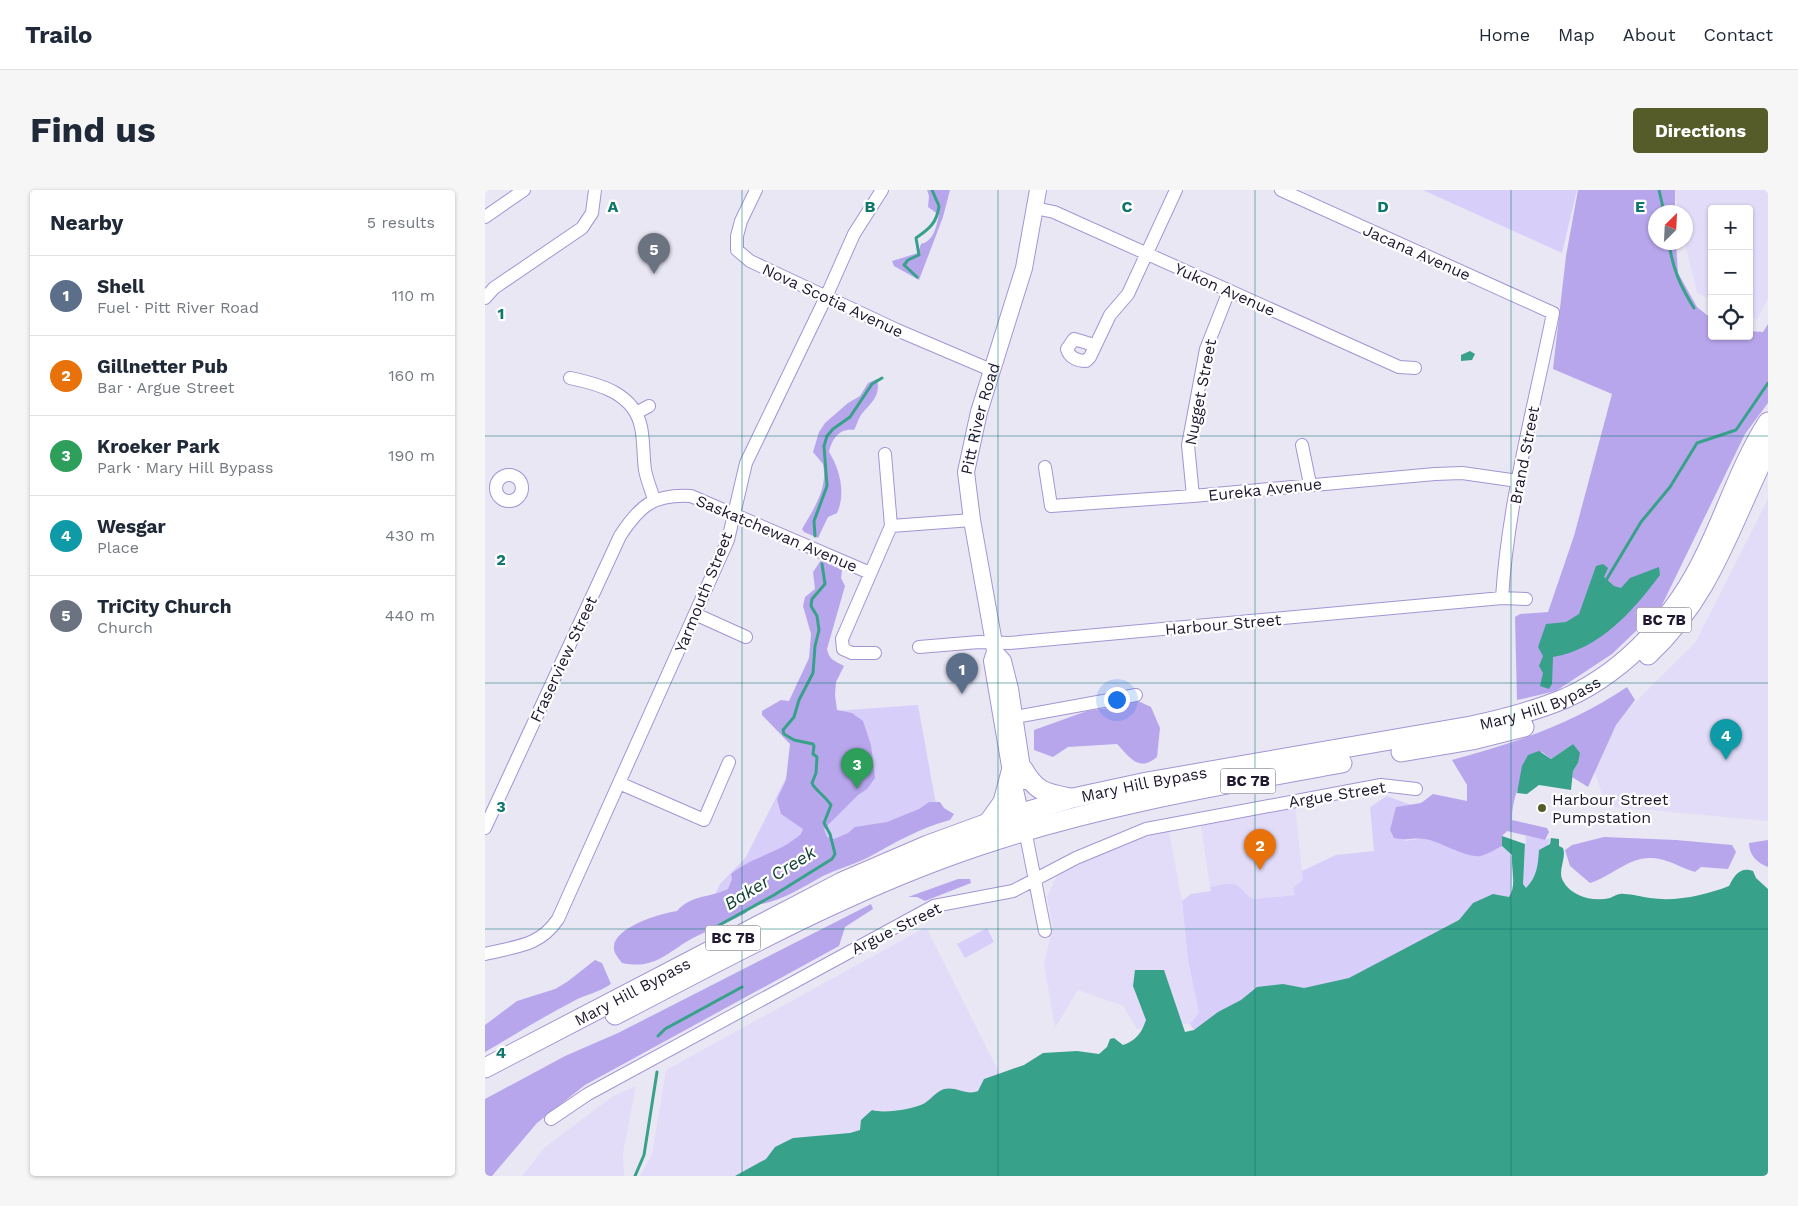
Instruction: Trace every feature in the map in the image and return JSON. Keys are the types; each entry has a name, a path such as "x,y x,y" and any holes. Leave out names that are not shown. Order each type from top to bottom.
{"highway":[{"name":"Mary Hill Bypass","path":"485,1082 699,972 874,886 927,864 1024,818 1073,798 1147,782 1471,726 1520,715 1567,697 1602,677 1625,659 1651,636 1670,613 1689,586 1706,554 1749,458 1768,422"},
{"name":"Mary Hill Bypass","path":"485,1068 833,886 928,844 988,823 1140,802 1473,740 1526,727 1572,709 1609,688 1633,670 1681,622 1717,562 1768,449"},
{"path":"988,823 1003,802 1017,771 1039,790 1073,798"}],"main road":[{"name":"Pitt River Road","path":"1024,818 1008,714 1003,661 994,647 972,520 966,472 972,438 991,370 1024,268 1038,190"}],"street":[{"path":"486,213 524,190"},
{"path":"485,298 494,288 582,228 592,213 595,190"},
{"name":"Nova Scotia Avenue","path":"756,190 741,221 737,236 737,250 750,262 991,370"},
{"name":"Yarmouth Street","path":"485,954 537,941 549,933 558,919 728,540 746,463 826,297 854,234 882,190"},
{"path":"1095,345 1112,312 1128,294 1176,190"},
{"name":"Jacana Avenue","path":"1281,190 1553,313"},
{"name":"Yukon Avenue","path":"1035,208 1054,212 1399,367 1415,368"},
{"name":"Nugget Street","path":"1193,496 1188,445 1208,340 1229,291"},
{"name":"Brand Street","path":"1502,598 1504,564 1518,481 1553,313"},
{"path":"569,378 597,384 617,393 633,406 641,426 645,470 654,499"},
{"path":"636,413 649,406"},
{"path":"1302,445 1309,484"},
{"path":"875,653 852,653 843,649 843,639 891,526 885,454"},
{"name":"Eureka Avenue","path":"1045,467 1051,506 1462,473 1518,481"},
{"name":"Saskatchewan Avenue","path":"654,499 669,495 691,496 871,573"},
{"name":"Fraserview Street","path":"485,828 620,536 632,517 654,499"},
{"path":"891,526 972,520"},
{"name":"Harbour Street","path":"919,647 994,647 1502,598 1526,599"},
{"path":"695,614 746,637"},
{"path":"1008,714 1136,695"},
{"path":"619,782 704,820 729,762"},
{"name":"Argue Street","path":"551,1119 588,1094 927,909 949,902 1005,893 1116,840 1157,826 1381,785 1415,789"},
{"name":"Pitt River Road","path":"1024,818 1045,931"}],"shaded area":[{"path":"927,190 950,190 943,217 919,280 894,266 892,261 918,253 921,244 929,240 934,233 939,215 928,207 929,196"},
{"path":"1423,190 1577,190 1562,253"},
{"path":"1578,190 1675,190 1675,205 1648,205 1648,250 1676,250 1678,273 1697,307 1708,316 1708,340 1753,340 1753,331 1763,332 1768,324 1768,403 1745,434 1661,607 1612,654 1556,691 1517,700 1515,617 1520,614 1548,612 1574,536 1612,394 1553,369 1566,256"},
{"path":"1675,190 1768,190 1768,298 1757,320 1753,318 1753,205 1708,205 1708,298 1697,293 1687,250 1693,250 1693,205 1677,205"},
{"path":"1470,351 1475,354 1472,360 1461,361 1461,355"},
{"path":"877,379 878,390 876,395 860,417 854,430 844,431 837,435 830,447 829,452 841,482 840,506 837,513 828,517 818,538 804,532 802,529 819,498 824,482 823,464 813,452 819,432 825,423 848,403 860,396 868,383"},
{"path":"1768,499 1768,821 1606,806 1587,750 1695,643"},
{"path":"821,560 842,570 841,578 845,586 827,649 831,658 844,666 836,682 837,710 852,713 863,721 871,745 875,778 867,789 858,795 824,829 827,837 834,839 848,833 855,827 887,822 919,809 929,802 940,802 944,808 954,814 950,820 918,831 864,860 823,876 789,895 771,902 752,905 746,913 693,938 653,962 634,965 622,963 615,953 614,944 618,937 626,930 648,919 677,911 695,899 728,889 732,879 731,874 748,863 784,846 801,834 803,829 781,814 777,799 786,780 790,744 762,715 762,711 781,700 789,701 809,658 811,634 803,606 805,597 815,589 813,572"},
{"path":"1603,564 1608,568 1604,577 1614,586 1621,588 1630,578 1659,567 1660,575 1627,615 1600,637 1570,653 1553,657 1552,684 1549,689 1540,686 1543,673 1539,666 1543,656 1538,647 1546,624 1566,622 1579,614 1596,566"},
{"path":"1627,687 1635,700 1616,725 1588,787 1572,777 1578,763 1573,744 1551,759 1542,752 1521,783 1514,800 1512,820 1547,828 1549,832 1545,840 1507,831 1502,836 1502,846 1484,855 1475,856 1425,839 1394,838 1390,830 1396,807 1421,803 1433,794 1467,801 1467,785 1452,760 1498,747 1543,731 1586,712"},
{"path":"1136,700 1151,707 1160,728 1157,757 1150,762 1139,763 1134,761 1117,744 1068,747 1053,757 1034,750 1034,730 1087,711 1108,708"},
{"path":"918,705 937,810 707,911 720,884 746,857 819,712"},
{"path":"1573,744 1580,753 1578,763 1573,771 1571,790 1539,785 1527,794 1517,793 1522,766 1528,755 1539,751 1551,759"},
{"path":"1387,796 1411,805 1396,807 1405,841 1422,838 1445,844 1462,853 1480,856 1502,846 1507,850 1513,869 1513,900 1522,923 1194,1030 1190,1024 1199,1013 1188,960 1182,901 1191,894 1211,891 1210,887 1229,884 1238,886 1253,899 1295,895 1293,888 1303,880 1302,871 1336,855 1374,851 1370,807"},
{"path":"1295,805 1303,880 1297,887 1295,895 1253,899 1247,897 1239,886 1233,884 1210,887 1201,826"},
{"path":"1169,831 1182,901 1188,960 1199,1013 1190,1024 1137,1029 1123,1006 1078,990 1055,1028 1044,964 1053,926 1047,897 1058,874 1132,841"},
{"path":"1502,836 1525,844 1523,884 1526,888 1535,875 1539,850 1550,844 1551,838 1559,839 1559,846 1563,848 1564,856 1561,877 1563,881 1572,891 1590,899 1610,898 1618,894 1631,894 1660,899 1691,897 1729,886 1735,876 1744,870 1753,871 1756,878 1768,889 1768,1176 735,1176 766,1159 775,1147 793,1138 850,1133 860,1130 861,1120 872,1110 891,1111 914,1107 925,1103 936,1093 949,1088 969,1092 978,1091 984,1079 1024,1065 1043,1053 1077,1051 1099,1054 1107,1047 1110,1039 1114,1038 1123,1045 1132,1041 1138,1036 1146,1020 1133,986 1135,970 1164,970 1185,1032 1194,1030 1218,1012 1241,1000 1257,987 1283,984 1304,988 1349,978 1459,920 1473,903 1493,894 1509,897 1513,888 1512,855 1502,846"},
{"path":"1526,836 1545,840 1551,838 1521,906"},
{"path":"1604,837 1732,845 1736,852 1728,869 1701,867 1695,872 1667,861 1650,858 1634,861 1590,883 1570,866 1565,850 1572,845"},
{"path":"1768,840 1768,867 1754,858 1750,851 1749,843"},
{"path":"958,879 970,879 971,883 925,901 917,897 908,897"},
{"path":"871,904 873,909 845,927 839,946 585,1085 537,1123 492,1176 485,1176 485,1099 565,1056 618,1033"},
{"path":"926,927 1039,1152 968,1176 640,1176 652,1154 666,1070"},
{"path":"987,928 994,942 965,958 957,944"},
{"path":"595,960 602,963 611,984 577,999 485,1052 485,1025 517,1001 555,989 567,982"},
{"path":"636,1086 623,1153 624,1176 522,1176 544,1148 613,1096"}],"waterway":[{"name":"Baker Creek","path":"917,277 904,265 908,260 919,255 916,238 928,228 936,217 939,206 932,190"},
{"path":"1659,190 1662,205"},
{"path":"1670,250 1678,277 1694,308"},
{"name":"Baker Creek","path":"815,536 814,521 827,486 824,446 827,436 833,429 850,417 872,384 882,378"},
{"path":"1605,582 1641,522 1670,487 1697,443 1736,430 1768,383"},
{"name":"Baker Creek","path":"714,928 774,895 832,859 835,854 830,834 824,823 831,805 812,783 816,773 817,757 813,754 814,746 813,744 794,740 784,734 783,730 794,717 799,700 813,673 815,646 819,630 817,616 811,606 812,599 825,584 822,564"},
{"name":"Baker Creek","path":"658,1036 665,1029 742,987"},
{"name":"Baker Creek","path":"635,1176 644,1155 657,1072"}],"place":[{"name":"TriCity Church","path":"654,274"},
{"name":"Shell","path":"962,694"},
{"name":"Wesgar","path":"1726,760"},
{"name":"Kroeker Park","path":"857,789"},
{"name":"Harbour Street Pumpstation","path":"1542,808"},
{"name":"Gillnetter Pub","path":"1260,870"}]}
